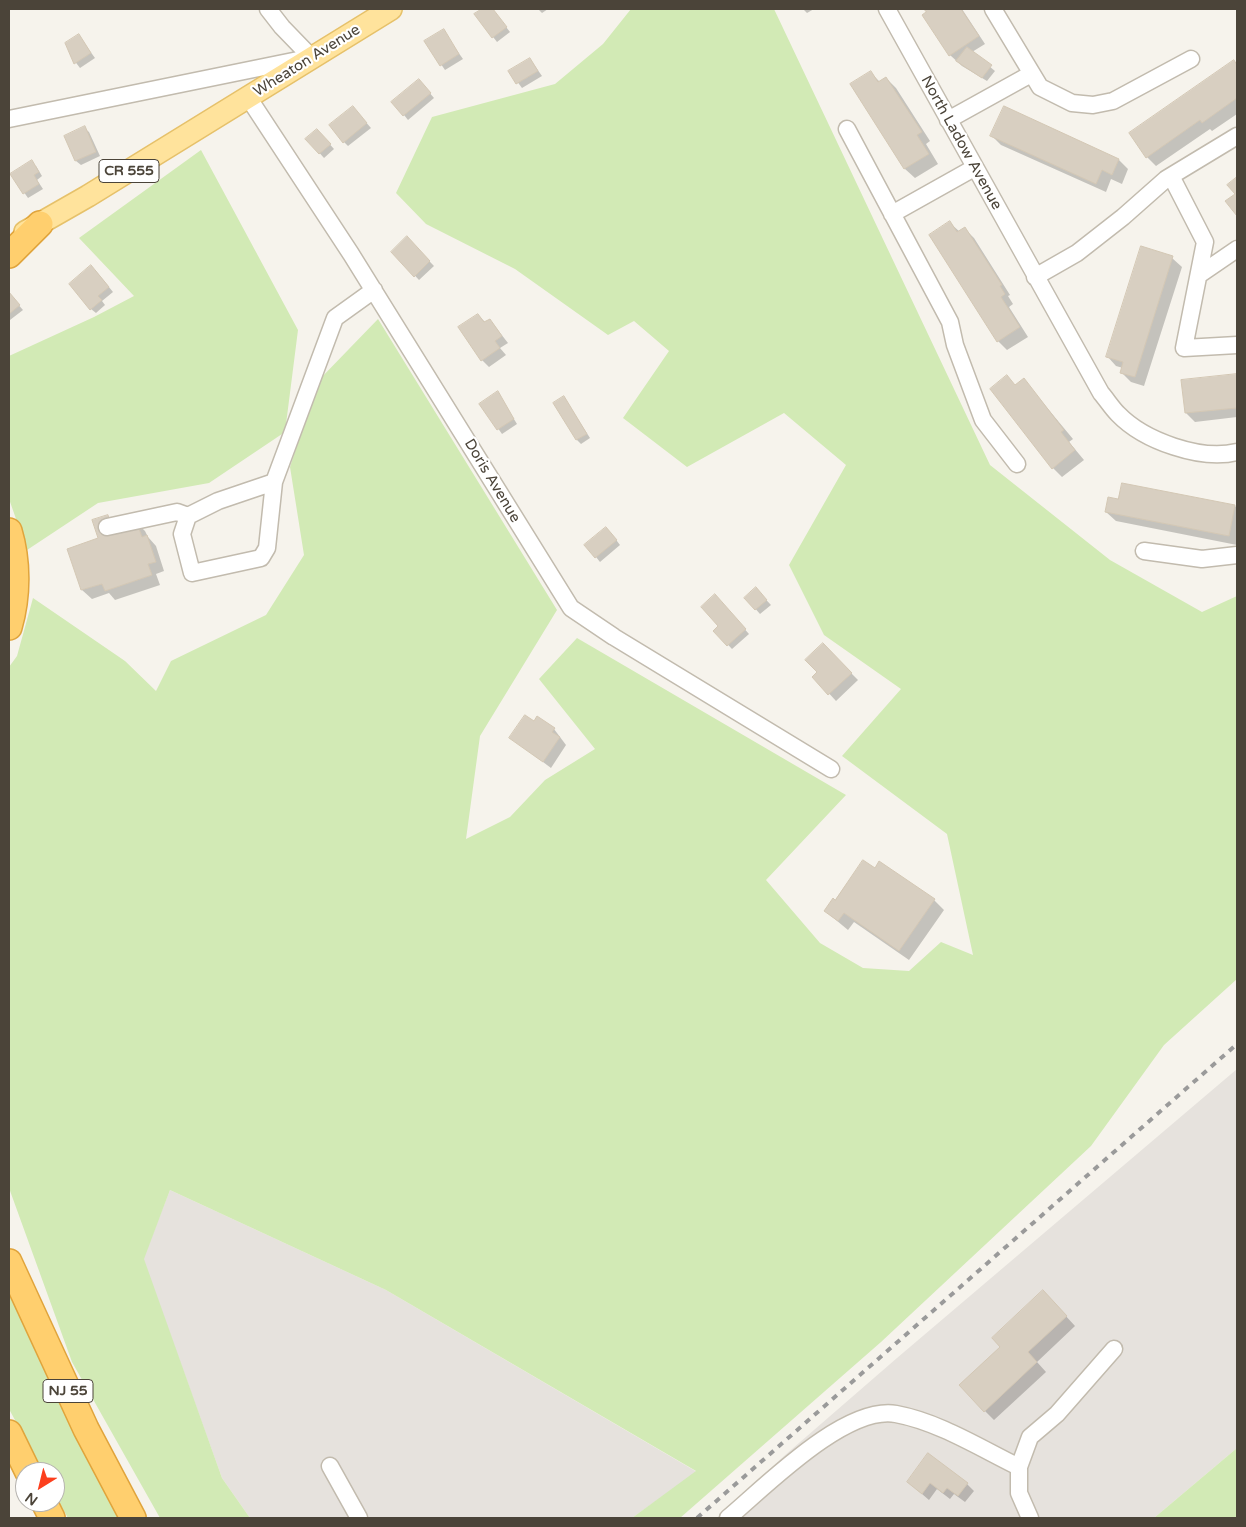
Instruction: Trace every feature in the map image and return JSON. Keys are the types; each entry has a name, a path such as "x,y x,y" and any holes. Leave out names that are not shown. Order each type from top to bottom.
{"highway":[{"path":"9,255 40,224"},
{"path":"9,531 16,570 15,595 9,626"},
{"name":"NJ 55","path":"9,1262 86,1429 133,1518"},
{"path":"9,1433 23,1462"}],"main road":[{"name":"Wheaton Avenue","path":"248,97 391,9"},
{"name":"CR 555","path":"9,241 248,97"}],"street":[{"path":"268,9 282,27 312,58"},
{"name":"North Ladow Avenue","path":"887,9 1101,393 1119,416 1171,447 1208,455 1237,452"},
{"path":"993,9 1040,88 1072,103 1093,105 1113,101 1191,59"},
{"path":"9,120 312,58"},
{"path":"948,120 1031,74"},
{"name":"Doris Avenue","path":"248,97 374,290 572,608 614,637 831,769"},
{"path":"847,129 950,322 955,345 983,420 1017,464"},
{"path":"1035,277 1077,253 1171,176 1237,136"},
{"path":"892,214 974,168"},
{"path":"1171,176 1205,242 1184,348 1237,345"},
{"path":"1199,275 1237,249"},
{"path":"274,482 218,501 188,516 182,534 192,573 261,558 267,548 274,482 335,318 374,290"},
{"path":"107,527 177,512 188,516"},
{"path":"1144,551 1202,559 1237,555"},
{"path":"1030,1518 1019,1493 1019,1467 1030,1437 1057,1414 1114,1350"},
{"path":"728,1518 810,1449 837,1429 868,1417 894,1414 936,1426 1019,1467"},
{"path":"330,1466 359,1518"}],"shaded area":[{"path":"1237,1069 1237,1448 1154,1518 717,1518 784,1456 897,1358"},
{"path":"170,1190 386,1290 697,1472 632,1518 250,1518 222,1478 143,1259"}],"green space":[{"path":"631,9 774,9 990,465 1110,560 1202,612 1237,596 1237,979 1164,1045 1091,1146 881,1342 680,1518 632,1518 696,1471 386,1290 170,1190 144,1259 222,1478 250,1518 160,1518 72,1362 9,1188 9,667 17,656 33,598 125,661 156,691 171,661 266,615 304,555 290,467 318,381 378,319 557,610 480,736 466,839 510,817 545,780 595,749 539,679 577,638 846,795 766,880 820,943 863,968 909,971 941,942 973,955 947,834 842,756 901,689 824,635 789,565 846,465 784,413 687,467 623,418 669,351 634,321 608,335 515,269 426,224 396,193 432,117 555,84 603,44"},
{"path":"201,150 298,330 285,432 209,483 98,503 27,550 9,499 9,356 94,317 134,296 79,238"},
{"path":"9,1283 126,1518 68,1518 65,1512 65,1462 38,1462 9,1409"},
{"path":"1237,1448 1237,1518 1154,1518"}],"building":[{"path":"482,9 493,9 507,27 492,38 474,14"},
{"path":"924,9 961,9 979,36 949,56 922,15 926,12"},
{"path":"444,29 459,54 440,66 424,41"},
{"path":"79,34 91,53 74,64 65,43"},
{"path":"967,47 992,65 982,78 956,61"},
{"path":"530,58 538,71 516,84 508,71"},
{"path":"1234,60 1237,65 1237,98 1202,123 1200,120 1146,158 1129,133"},
{"path":"871,71 878,82 886,77 922,132 917,135 929,154 904,169 850,84"},
{"path":"419,79 431,93 403,116 391,102"},
{"path":"353,106 367,123 343,143 329,125"},
{"path":"1004,106 1119,159 1112,175 1102,170 1096,184 990,136"},
{"path":"85,126 96,152 75,161 64,136"},
{"path":"317,129 331,144 319,154 305,139"},
{"path":"32,160 39,172 34,175 39,184 23,194 10,174"},
{"path":"1237,177 1237,216 1225,201 1235,194 1227,185"},
{"path":"950,221 957,232 965,227 1002,285 1000,286 1005,294 1001,297 1020,327 997,342 929,235"},
{"path":"407,236 430,261 414,277 391,252"},
{"path":"1141,246 1173,256 1135,377 1120,373 1123,362 1106,357"},
{"path":"91,265 109,287 98,296 102,300 90,310 69,284"},
{"path":"9,292 20,305 9,314"},
{"path":"478,314 484,322 490,319 502,336 495,341 500,348 481,361 458,327"},
{"path":"1237,374 1237,408 1185,413 1181,380"},
{"path":"1007,375 1015,385 1024,378 1064,430 1061,432 1075,450 1052,469 990,389"},
{"path":"498,391 514,419 497,430 479,404"},
{"path":"564,396 587,434 576,440 553,403"},
{"path":"1122,483 1235,505 1229,536 1105,512 1108,497 1118,499"},
{"path":"108,515 112,528 136,520 142,537 147,535 156,562 148,564 152,575 105,591 102,584 81,590 67,549 98,538 92,520"},
{"path":"606,527 617,540 595,558 584,545"},
{"path":"756,587 767,600 755,610 744,598"},
{"path":"715,594 746,629 727,646 713,631 718,626 701,607"},
{"path":"823,643 852,673 828,695 812,677 817,672 805,660"},
{"path":"525,715 534,721 537,716 555,728 552,732 560,737 543,762 509,738"},
{"path":"863,860 875,868 879,861 935,899 899,951 844,913 838,921 824,911 833,898 835,900"},
{"path":"1043,1290 1067,1316 1028,1352 1037,1362 984,1412 959,1385 1000,1347 992,1338"},
{"path":"928,1453 968,1483 958,1496 947,1488 943,1493 930,1483 922,1494 907,1482"}],"railway":[{"path":"697,1518 1237,1044"}]}
